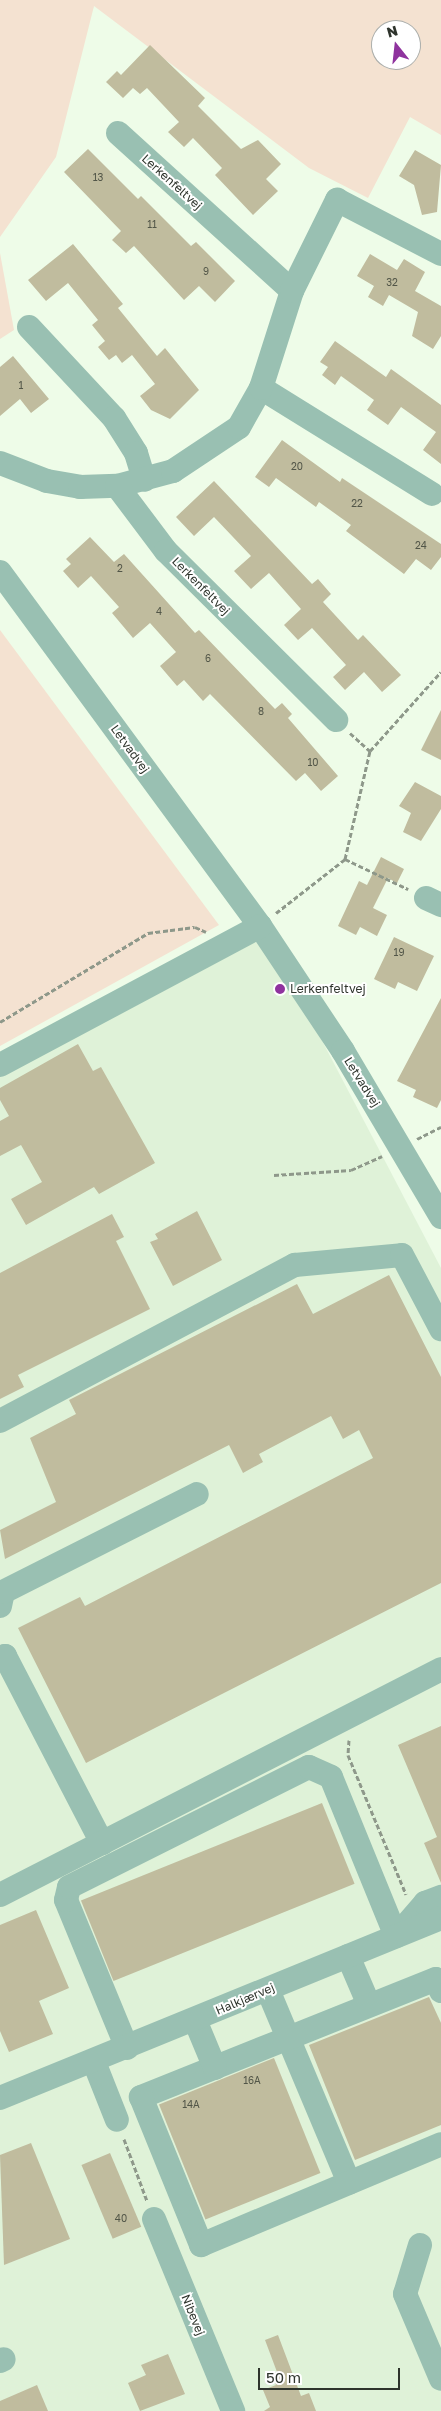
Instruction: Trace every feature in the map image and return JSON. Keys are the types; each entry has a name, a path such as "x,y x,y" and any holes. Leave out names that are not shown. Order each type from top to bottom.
{"street":[{"name":"Lerkenfeltvej","path":"118,133 292,291"},
{"path":"0,462 47,481 80,487 117,486 173,471 238,427 261,388 292,291 336,200 441,254"},
{"path":"29,328 114,418 136,453 144,480"},
{"path":"261,388 432,494"},
{"name":"Lerkenfeltvej","path":"117,486 166,551 336,720"},
{"name":"Letvadvej","path":"0,572 260,926 402,1147 441,1217"},
{"path":"0,1065 260,926"},
{"path":"0,1421 295,1265 402,1255 441,1329"},
{"path":"0,1606 3,1592 197,1494"},
{"path":"2,1654 102,1843"},
{"path":"0,1895 441,1670"},
{"path":"127,2048 66,1900 69,1887 309,1767 331,1777 396,1936 425,1903 441,1897"},
{"name":"Halkjærvej","path":"0,2098 94,2062 441,1918"},
{"path":"348,1956 369,2005"},
{"path":"441,1991 436,1978 141,2097 201,2245 441,2144"},
{"path":"268,1990 349,2183"},
{"path":"196,2020 215,2068"},
{"path":"94,2062 117,2120"},
{"name":"Nibevej","path":"154,2219 160,2244 232,2411"},
{"path":"420,2245 405,2294 441,2379"}],"path":[{"path":"260,926 346,859 370,751 441,672"},
{"path":"346,859 434,902"},
{"path":"0,1022 148,933 195,927 229,943"},
{"path":"274,1175 351,1170 441,1127"},
{"path":"353,1736 348,1755 406,1894 404,1903"},
{"path":"117,2120 154,2219"}],"shaded area":[{"path":"0,0 441,0 441,135 410,117 368,198 309,168 94,6 56,157 0,237"},
{"path":"0,253 14,330 0,339"},
{"path":"0,630 219,925 0,1046"},
{"path":"262,926 441,1268 441,2411 0,2411 0,1071"}],"building":[{"path":"150,45 205,98 198,106 241,149 258,140 281,164 266,179 278,191 253,215 215,175 222,168 193,138 184,147 168,132 179,122 147,88 140,94 133,88 123,98 106,82 117,71 121,75"},
{"path":"88,149 138,199 141,196 191,246 196,242 235,281 215,302 199,286 184,300 134,246 126,253 112,240 121,231 64,172"},
{"path":"415,150 441,165 437,212 422,215 414,185 399,176"},
{"path":"73,244 123,304 118,308 157,356 165,348 199,390 170,419 151,410 140,396 155,384 132,355 122,363 116,355 109,360 98,347 105,341 92,325 98,320 68,283 46,301 28,280"},
{"path":"370,254 397,270 404,259 425,272 415,291 441,306 441,336 433,349 412,336 418,312 389,295 383,306 368,297 374,286 357,276"},
{"path":"335,341 386,377 391,369 441,405 441,464 423,450 436,432 401,407 388,425 367,410 374,400 341,376 335,385 322,375 328,367 320,362"},
{"path":"13,356 49,399 31,413 20,399 0,416 0,367"},
{"path":"282,440 340,482 342,478 441,544 441,557 431,570 416,559 404,574 346,531 351,525 319,502 316,507 276,478 269,487 255,477"},
{"path":"214,481 312,584 318,579 331,594 323,602 358,640 363,635 401,675 382,692 364,672 345,690 333,677 346,665 312,628 298,640 284,625 301,609 269,573 251,589 234,571 251,556 214,517 194,536 176,517"},
{"path":"90,537 114,562 124,554 195,633 199,630 275,709 282,703 292,714 288,718 338,776 321,791 305,773 296,781 210,694 203,701 184,680 177,686 160,666 176,652 150,623 133,638 112,613 119,607 91,576 78,588 63,571 71,564 66,559"},
{"path":"441,710 441,760 421,750"},
{"path":"415,782 441,796 441,809 421,841 403,832 411,813 399,806"},
{"path":"381,857 404,869 397,883 388,878 373,908 387,915 377,936 360,927 356,935 338,926 359,881 367,885"},
{"path":"394,937 434,956 417,991 398,982 395,989 374,979"},
{"path":"441,998 441,1100 437,1108 413,1097 416,1090 397,1081"},
{"path":"78,1044 93,1071 101,1067 155,1163 99,1194 94,1187 26,1225 11,1199 42,1182 21,1145 0,1156 0,1121 9,1116 0,1100 0,1088"},
{"path":"197,1211 222,1260 173,1286 150,1242 158,1239 155,1234"},
{"path":"112,1214 124,1237 116,1241 150,1309 18,1375 24,1387 0,1399 0,1273"},
{"path":"389,1275 441,1377 441,1583 86,1763 18,1628 80,1597 85,1606 373,1458 359,1430 343,1439 331,1416 259,1454 263,1462 243,1473 229,1445 5,1559 0,1530 56,1502 30,1438 76,1414 69,1400 297,1284 313,1314"},
{"path":"441,1726 441,1883 424,1843 437,1837 398,1745"},
{"path":"322,1803 355,1884 114,1981 81,1900"},
{"path":"36,1910 69,1988 39,2001 53,2034 9,2052 0,2031 0,1925"},
{"path":"429,1997 441,2023 441,2125 355,2160 309,2045"},
{"path":"274,2058 320,2173 205,2219 159,2104"},
{"path":"31,2143 70,2239 4,2265 0,2155"},
{"path":"110,2153 141,2227 113,2239 81,2165"},
{"path":"278,2335 301,2396 309,2393 316,2411 264,2411 270,2407 263,2390 276,2385 271,2374 277,2372 265,2340"},
{"path":"168,2354 185,2394 140,2411 128,2383 146,2375 141,2365"},
{"path":"37,2385 48,2411 0,2411 0,2401"}],"place":[{"name":"Lerkenfeltvej","path":"280,989"}]}
